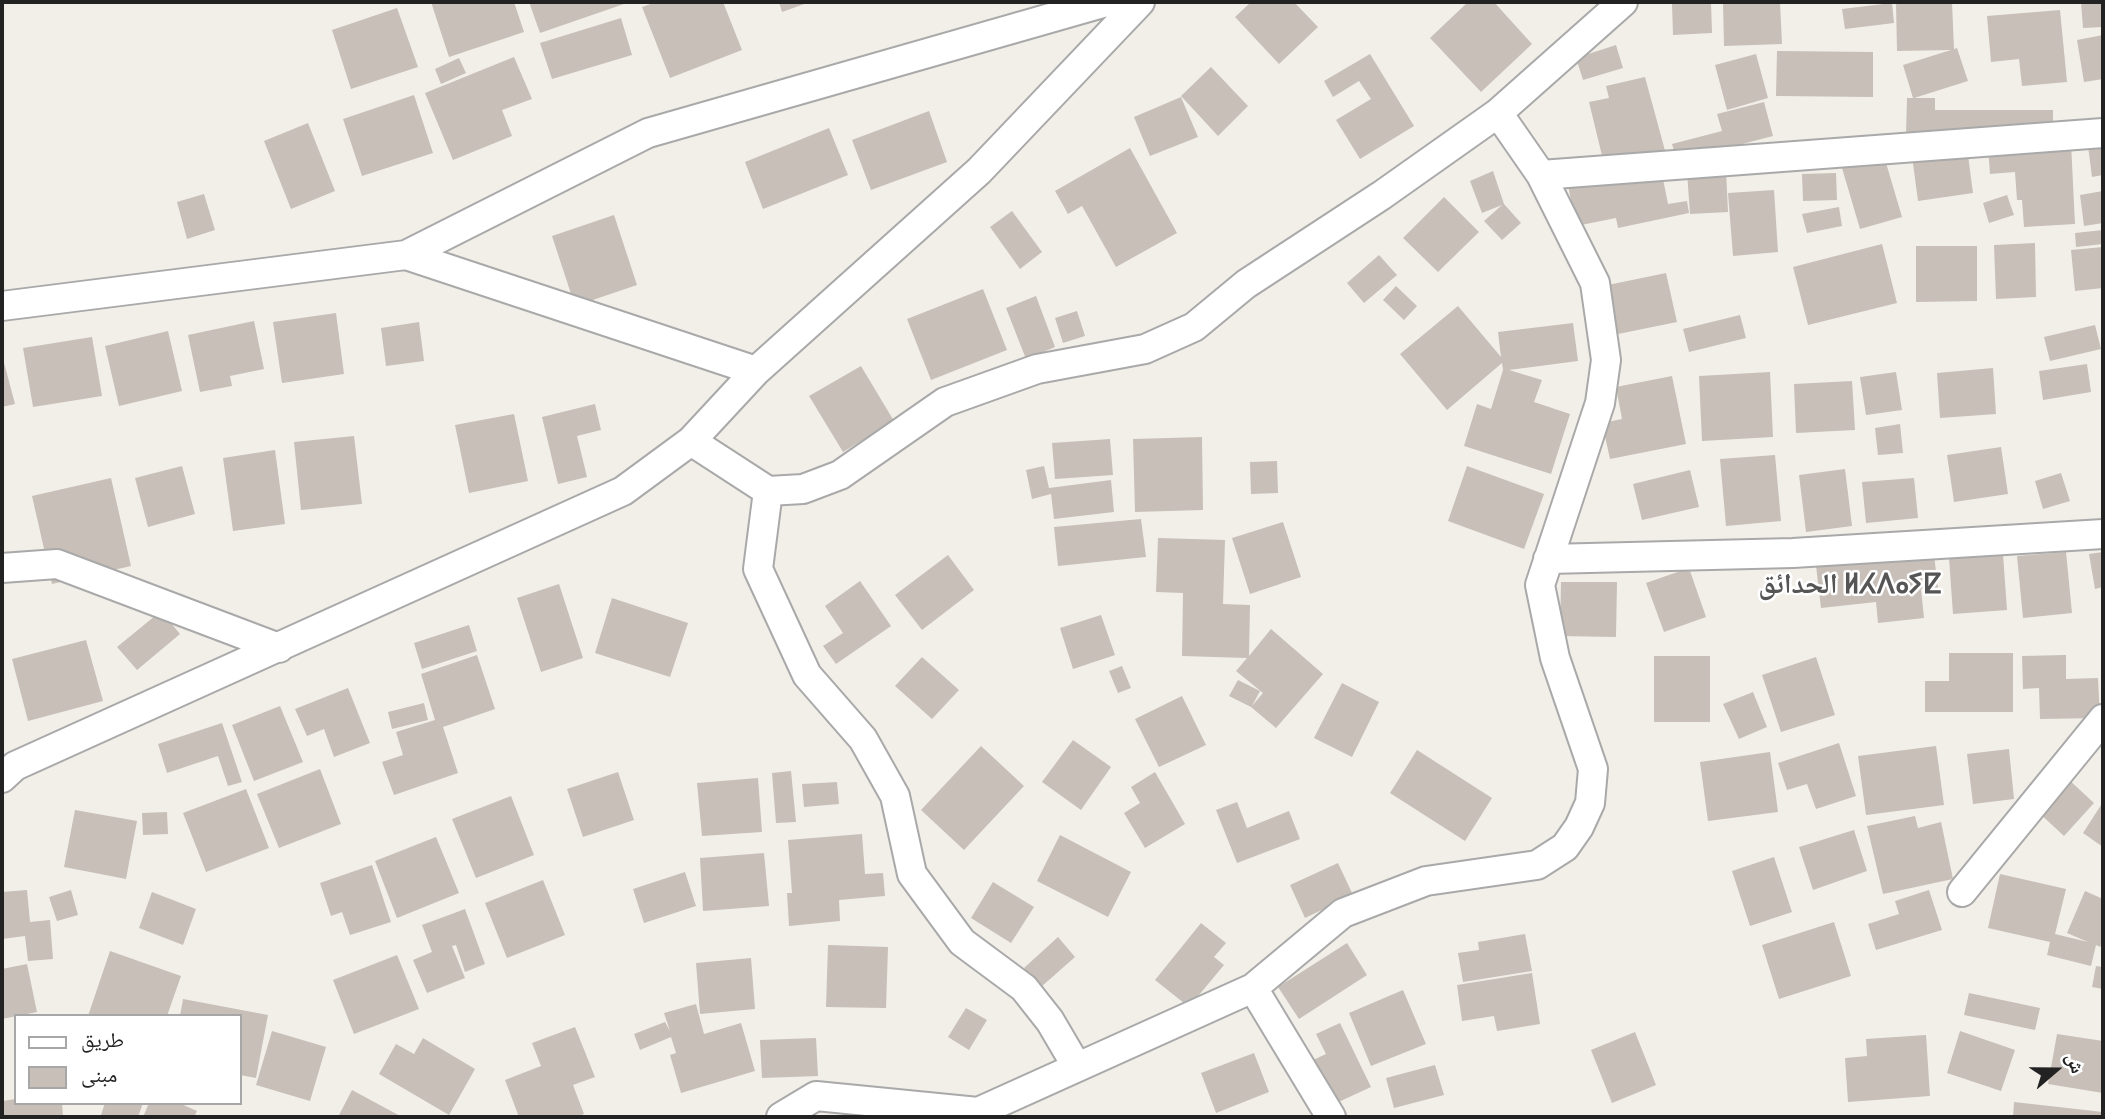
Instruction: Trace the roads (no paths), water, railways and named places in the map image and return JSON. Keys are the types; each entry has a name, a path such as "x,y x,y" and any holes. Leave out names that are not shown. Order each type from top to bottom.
{"street":[{"path":"2,306 407,255 648,133 1106,2"},
{"path":"2,778 15,766 623,491 691,441 757,371 979,171 1140,2"},
{"path":"691,441 768,491 803,489 841,475 945,402 1037,369 1145,349 1194,327 1246,284 1382,195 1498,113 1623,2"},
{"path":"781,1117 816,1096 978,1112 1253,989 1343,913 1426,881 1537,865 1565,847 1579,827 1590,803 1593,769 1555,658 1540,585 1600,403 1606,360 1595,283 1541,175 1498,113"},
{"path":"1541,175 2103,133"},
{"path":"407,255 757,371"},
{"path":"768,491 758,569 807,675 863,739 895,796 912,874 962,942 1024,988 1050,1021 1077,1067"},
{"path":"1548,559 1793,553 2103,534"},
{"path":"2,568 57,564 279,648"},
{"path":"1962,892 2103,719"},
{"path":"1253,989 1331,1117"}],"district":[{"name":"الحدائق ⵍⵃⴷⴰⵢⵇ","path":"1850,584"}]}
